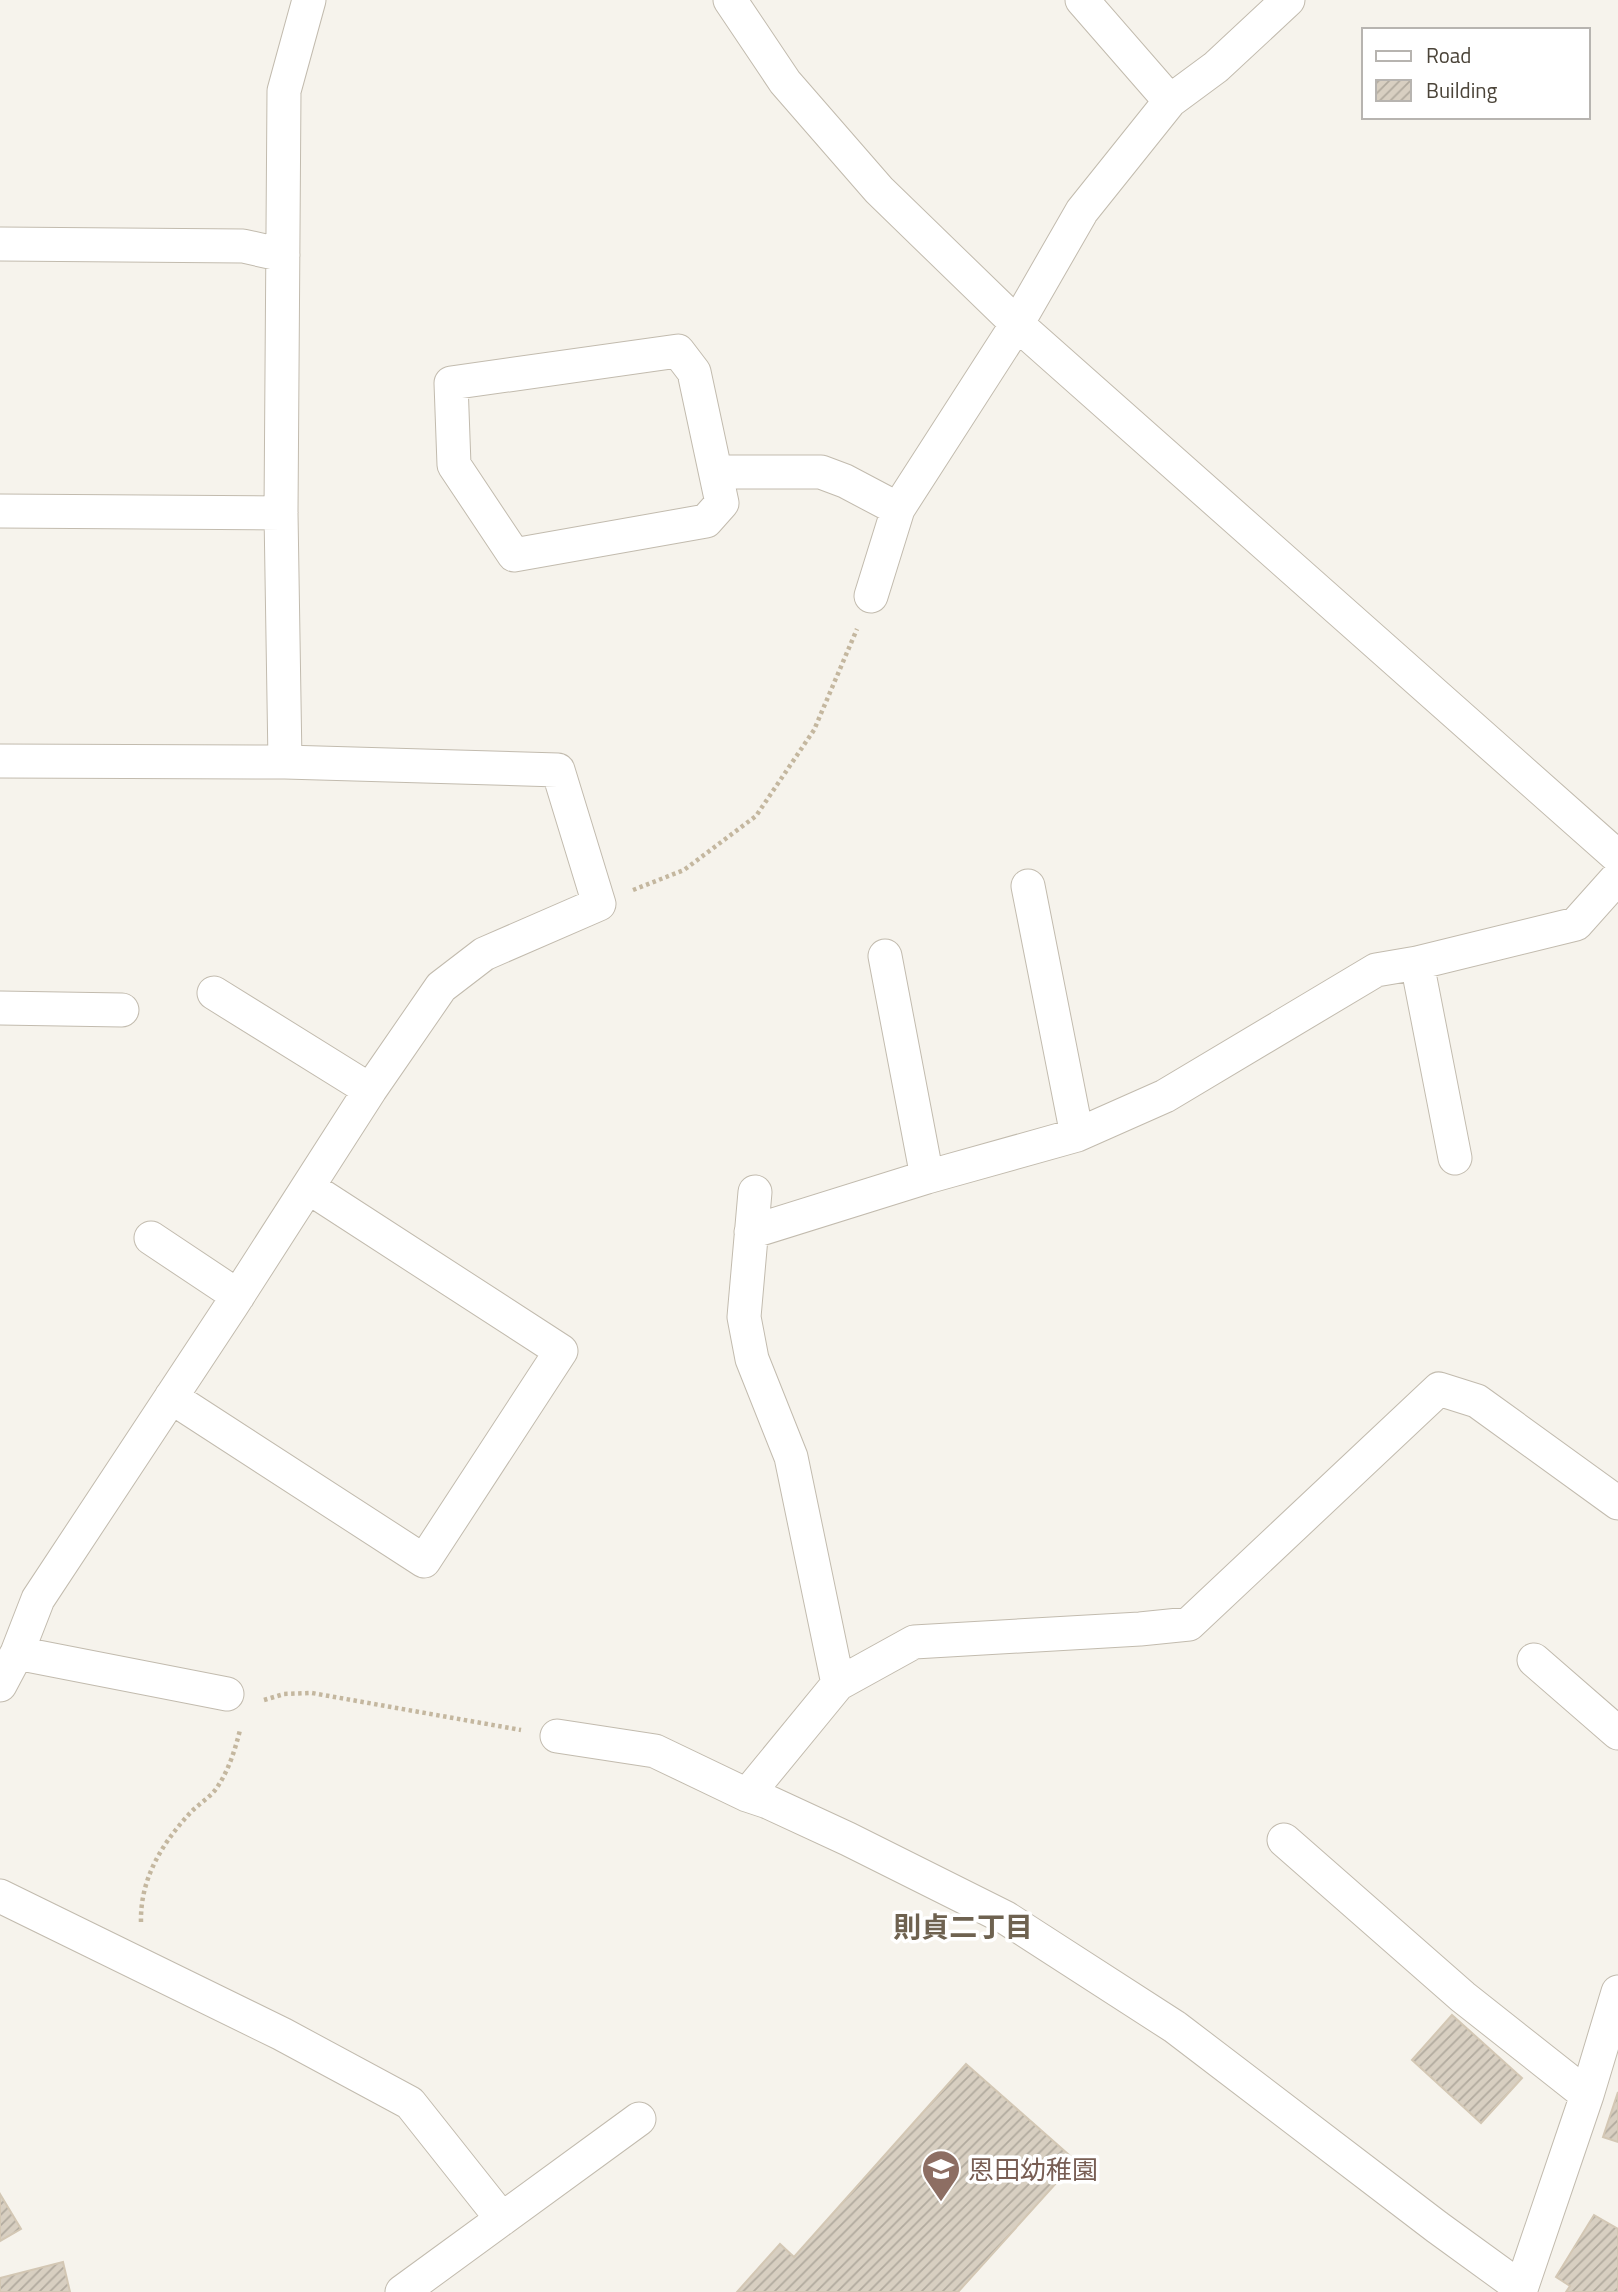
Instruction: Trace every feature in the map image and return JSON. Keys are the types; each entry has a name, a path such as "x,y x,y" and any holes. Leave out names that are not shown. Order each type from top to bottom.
{"street":[{"path":"285,762 281,513 284,91 309,0"},
{"path":"730,0 785,82 879,190 1017,324 1618,857"},
{"path":"1082,0 1170,101"},
{"path":"871,596 898,509 1017,324 1082,211 1170,101 1216,67 1288,0"},
{"path":"0,244 243,246 283,256"},
{"path":"678,351 694,372 717,472 722,503 706,521 514,555 454,465 451,383 678,351"},
{"path":"717,472 821,472 845,481 898,509"},
{"path":"0,511 281,513"},
{"path":"0,761 285,762 558,769 599,904 484,954 441,988 370,1090 38,1599 17,1653 0,1685"},
{"path":"751,1232 927,1177 1077,1135 1165,1096 1376,970 1417,963 1576,923 1618,877"},
{"path":"1028,886 1077,1135"},
{"path":"885,956 927,1177"},
{"path":"1417,963 1455,1158"},
{"path":"214,993 370,1090"},
{"path":"0,1008 122,1010"},
{"path":"171,1398 424,1561 561,1351 308,1187"},
{"path":"755,1192 744,1317 752,1359 791,1457 838,1684"},
{"path":"151,1238 238,1296"},
{"path":"747,1795 838,1684 914,1642 1189,1624 1439,1390 1478,1401 1618,1503"},
{"path":"17,1653 236,1706"},
{"path":"1534,1660 1618,1733"},
{"path":"557,1737 655,1751 848,1839 1006,1918 1175,2027 1521,2290 1587,2095 1618,1992"},
{"path":"1284,1840 1463,1997 1587,2095"},
{"path":"0,1896 282,2034 410,2103 502,2219"},
{"path":"402,2292 639,2119"}],"path":[{"path":"599,904 684,870 756,816 814,730 871,596"},
{"path":"261,1701 284,1694 312,1693 557,1737"},
{"path":"141,1965 143,1889 173,1833 217,1788 233,1755 236,1706"}],"building":[{"path":"1452,2015 1522,2078 1481,2123 1412,2060"},
{"name":"恩田幼稚園","path":"966,2064 1076,2161 958,2292 737,2292 780,2244 794,2257"},
{"path":"1618,2092 1618,2142 1603,2137"},
{"path":"0,2194 21,2229 0,2241"},
{"path":"1594,2215 1618,2229 1618,2292 1566,2292 1570,2286 1556,2277"},
{"path":"63,2262 70,2292 0,2292 0,2278"}],"place":[{"name":"恩田幼稚園","path":"941,2203"}],"district":[{"name":"則貞二丁目","path":"963,1926"}]}
